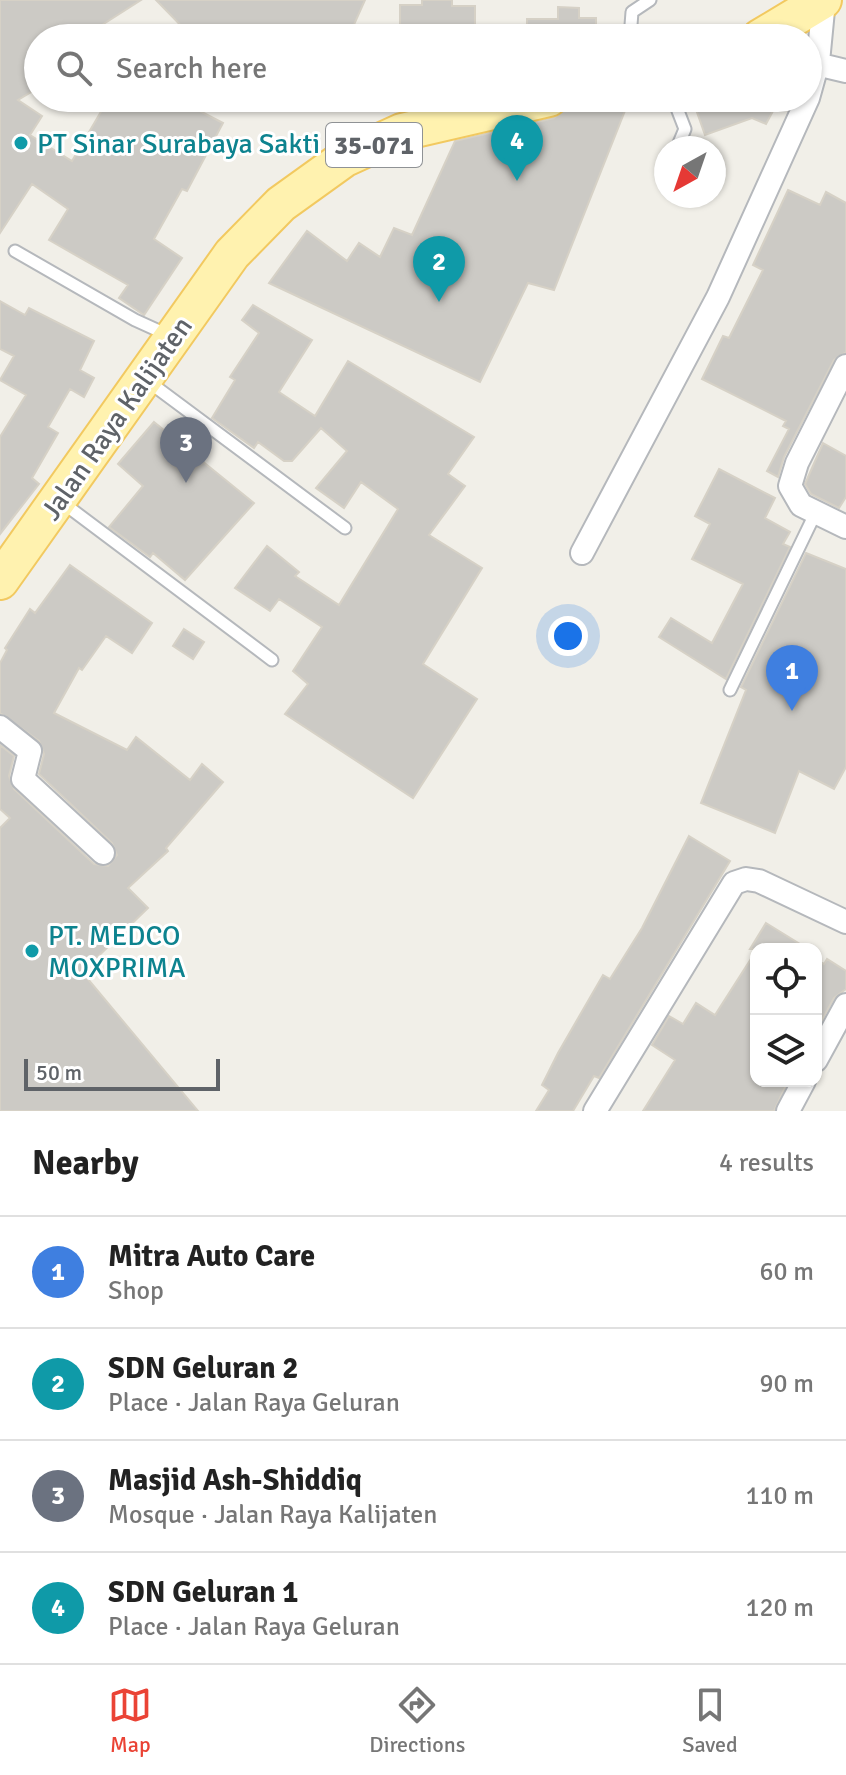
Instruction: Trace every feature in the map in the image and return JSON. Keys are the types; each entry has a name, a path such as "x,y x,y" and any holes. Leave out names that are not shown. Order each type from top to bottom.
{"main road":[{"path":"783,24 823,0"},
{"name":"Jalan Raya Kalijaten","path":"0,581 232,254 281,204 345,158 402,132 488,112"}],"street":[{"path":"819,24 823,0"},
{"path":"822,64 846,71"},
{"path":"582,553 718,297 802,112"},
{"path":"846,366 791,479 794,498 815,514 846,527"},
{"path":"0,727 30,751 23,774 27,784 103,853"},
{"path":"595,1111 734,883 746,879 759,881 846,922"},
{"path":"822,1049 846,1005"},
{"path":"788,1111 801,1087"}],"lane":[{"path":"631,24 632,12 650,0"},
{"path":"678,112 685,129 682,136"},
{"path":"15,251 135,320 172,337"},
{"path":"145,379 345,528"},
{"path":"59,500 272,660"},
{"path":"730,690 815,514"}],"building":[{"path":"0,0 141,0 104,24 24,24 24,96 18,100 24,104 24,112 36,112 42,116 30,135 72,161 101,112 202,112 223,123 187,191 182,189 154,239 182,258 144,315 119,298 128,285 49,240 68,209 32,184 0,233"},
{"path":"156,0 365,0 354,24 179,24"},
{"path":"422,0 452,0 452,6 475,6 475,24 400,24 400,5 422,5"},
{"path":"558,7 579,8 579,18 596,18 596,24 527,24 527,19 558,19"},
{"path":"560,112 624,112 554,290 528,283 480,382 269,283 307,231 347,261 359,243 380,257 394,228 412,235 455,141 554,118"},
{"path":"697,112 772,112 766,124 752,118 705,135"},
{"path":"788,190 820,205 826,192 846,203 846,352 834,360 784,457 778,477 767,471 789,429 783,426 786,421 702,379 723,336 729,338 763,270 753,265"},
{"path":"0,301 25,315 29,308 94,341 80,370 94,378 84,397 70,389 48,427 58,433 32,478 39,484 0,534 0,437 26,395 0,380 14,356 0,349"},
{"path":"253,305 312,340 279,392 315,416 348,361 474,437 448,474 465,486 429,535 482,568 423,664 477,699 413,798 285,714 308,684 293,671 322,627 279,599 270,611 235,588 267,546 299,572 295,576 339,605 398,509 361,482 344,508 316,488 347,451 321,428 292,461 284,461 258,442 254,448 212,418 235,380 230,377 259,333 242,320"},
{"path":"154,422 254,503 185,580 153,553 150,557 109,527 143,486 118,464"},
{"path":"823,443 846,456 846,497 839,508 811,494 805,484"},
{"path":"719,469 775,498 765,518 790,532 783,544 790,547 726,679 659,637 671,618 712,643 743,584 692,559 710,524 695,516"},
{"path":"806,553 846,569 846,767 834,789 799,771 775,833 701,803 746,690 741,687"},
{"path":"70,565 152,623 132,653 106,636 82,670 79,668 54,713 127,750 136,737 190,780 202,764 223,782 166,848 168,851 128,888 148,908 82,972 198,1111 0,1111 0,828 10,818 0,809 0,745 14,756 9,776 14,789 94,864 108,866 117,855 112,843 39,774 44,754 39,741 0,713 0,663 7,650 5,648 30,609 35,613"},
{"path":"184,629 204,642 193,659 173,646"},
{"path":"689,836 730,861 599,1078 594,1076 573,1111 536,1111 549,1090 542,1085 558,1053 603,975 610,979 642,928"},
{"path":"766,923 798,943 754,943"},
{"path":"827,959 846,971 846,989 834,998 822,1020 822,963"},
{"path":"750,960 750,1087 785,1087 774,1111 643,1111 675,1060 652,1045 669,1016 683,1024 696,1003 715,1015"}],"place":[{"name":"PT Sinar Surabaya Sakti","path":"21,143"},
{"name":"SDN Geluran 1","path":"517,181"},
{"name":"SDN Geluran 2","path":"439,302"},
{"name":"Masjid Ash-Shiddiq","path":"186,483"},
{"name":"Mitra Auto Care","path":"792,711"},
{"name":"PT. MEDCO MOXPRIMA","path":"32,951"}]}
